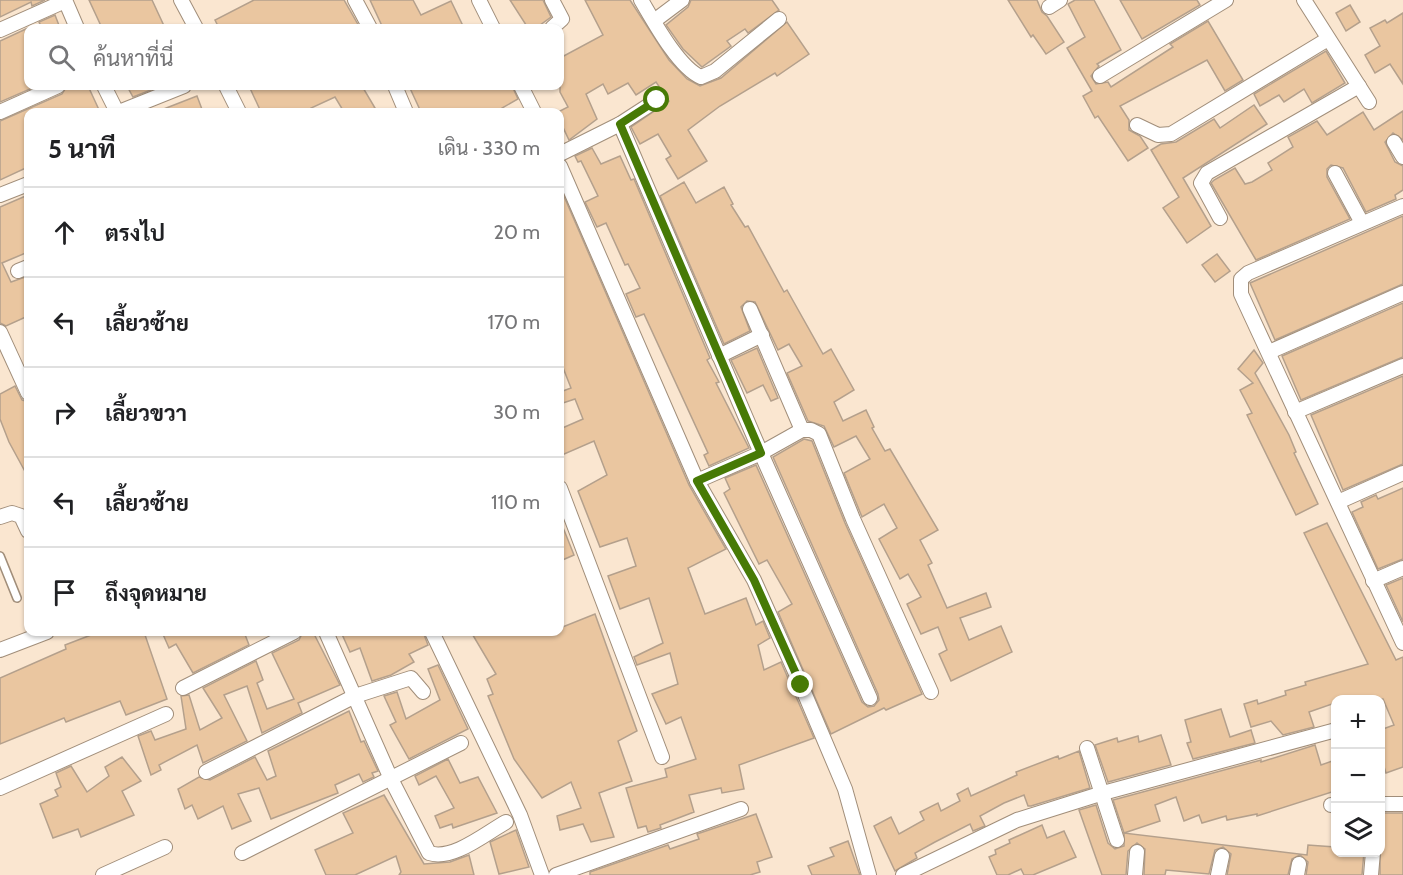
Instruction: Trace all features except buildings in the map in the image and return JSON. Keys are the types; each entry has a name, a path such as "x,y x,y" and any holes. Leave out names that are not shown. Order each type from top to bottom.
{"street":[{"path":"0,30 65,0 75,24"},
{"path":"180,0 194,24"},
{"path":"355,0 368,24"},
{"path":"479,0 491,24"},
{"path":"552,0 562,20 557,24"},
{"path":"641,0 692,73 701,77 715,70 779,19"},
{"path":"654,21 682,0"},
{"path":"1100,76 1226,0"},
{"path":"1304,0 1369,102"},
{"path":"1137,125 1158,135 1171,134 1328,39"},
{"path":"1220,218 1202,189 1201,183 1207,173 1359,86"},
{"path":"0,112 49,90"},
{"path":"106,90 116,108"},
{"path":"128,108 174,90"},
{"path":"228,90 237,108"},
{"path":"397,90 404,108"},
{"path":"523,90 532,108"},
{"path":"564,152 620,124 657,100"},
{"path":"620,124 761,453 870,699"},
{"path":"1394,142 1403,157"},
{"path":"1335,174 1362,223"},
{"path":"564,175 697,481 754,580 801,685 845,789 869,875"},
{"path":"0,195 24,186"},
{"path":"1403,206 1248,273 1241,279 1241,294 1403,643"},
{"path":"1269,352 1403,293"},
{"path":"750,309 802,430"},
{"path":"0,332 24,384"},
{"path":"719,356 762,335"},
{"path":"1295,412 1403,366"},
{"path":"697,481 761,453 802,430 811,430 819,434 826,446 853,519 931,692"},
{"path":"1338,502 1403,473"},
{"path":"564,499 662,757"},
{"path":"0,517 12,513 21,516 24,522"},
{"path":"1373,581 1403,568"},
{"path":"0,650 37,636"},
{"path":"183,688 286,636"},
{"path":"328,636 391,779 429,853 438,856 461,847 506,822"},
{"path":"434,636 520,815 542,875"},
{"path":"206,772 356,696 416,675 423,692"},
{"path":"0,788 166,714"},
{"path":"903,875 1017,820 1331,731"},
{"path":"242,853 461,743"},
{"path":"1087,748 1117,840"},
{"path":"1385,804 1403,804"},
{"path":"556,875 741,808"},
{"path":"103,875 165,847"},
{"path":"1135,875 1137,852"},
{"path":"1218,875 1222,856"},
{"path":"1371,875 1373,857"}],"lane":[{"path":"0,556 16,598"}],"route":[{"path":"657,100 620,124 761,453 697,481 754,580 801,685"}]}
